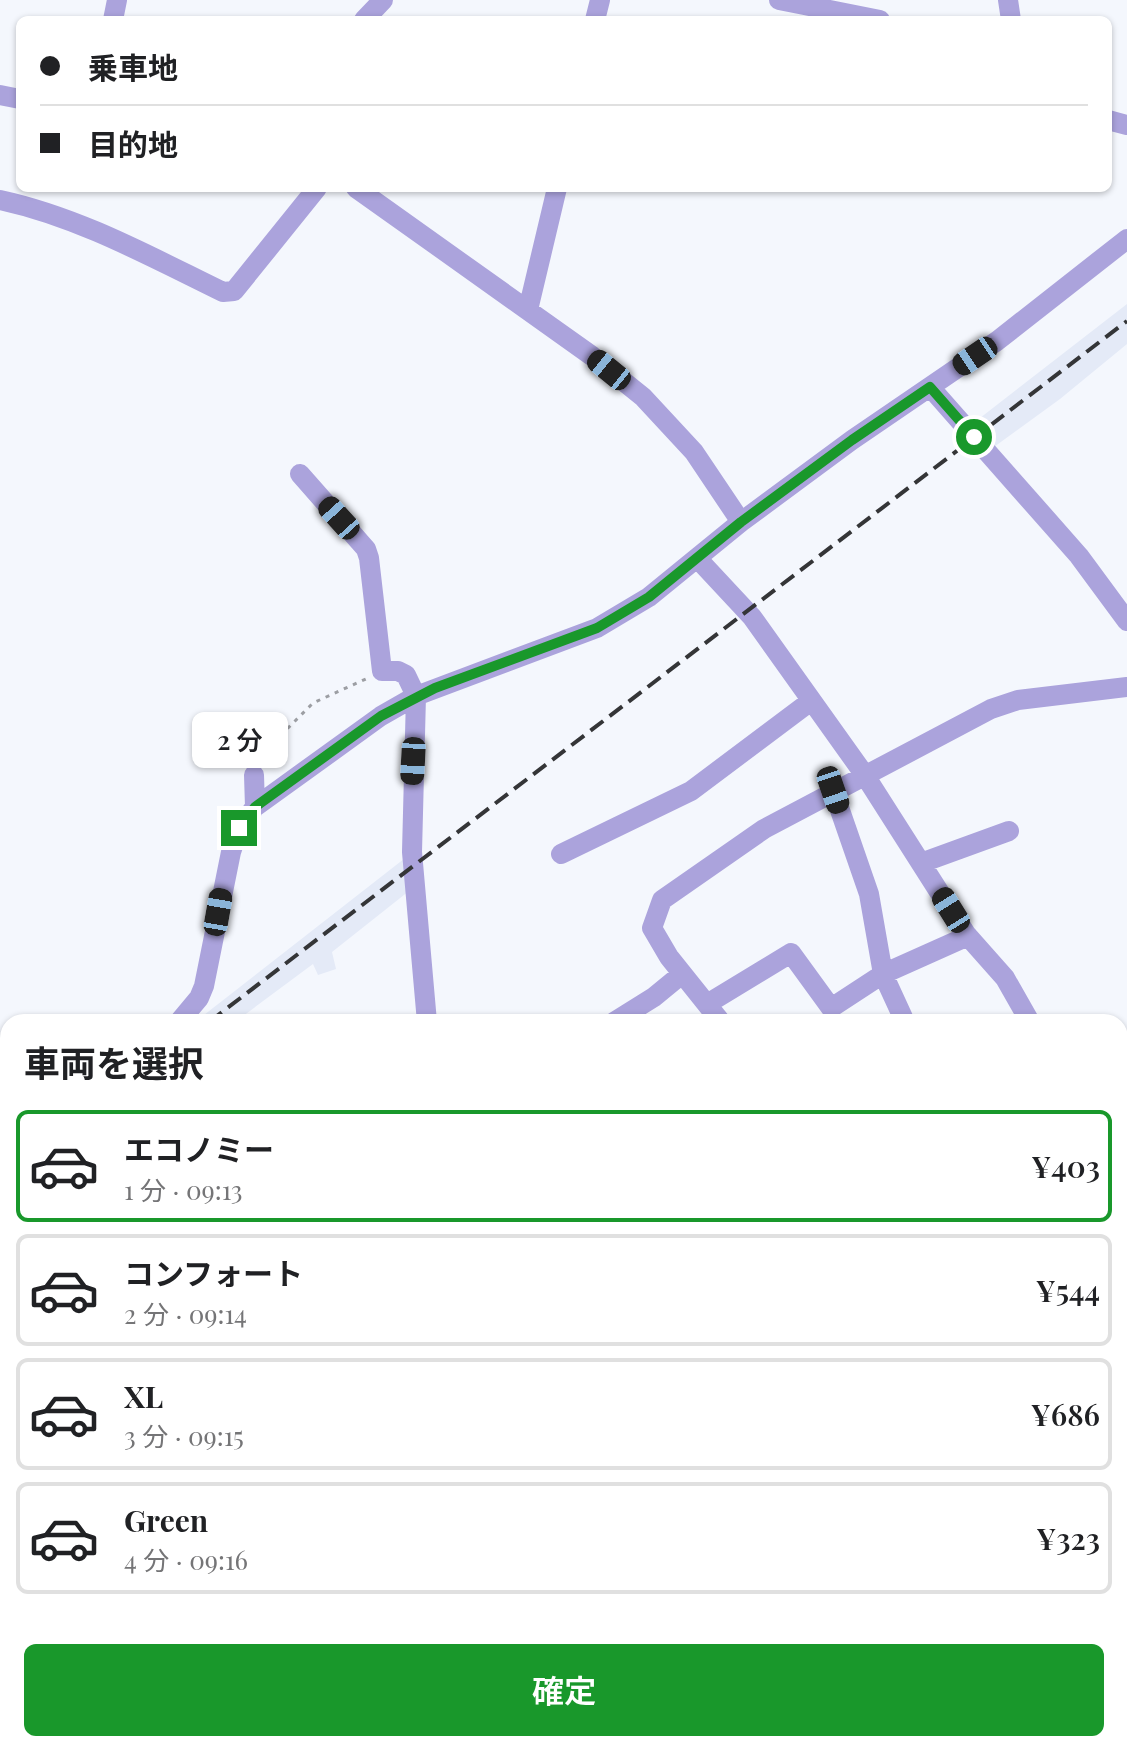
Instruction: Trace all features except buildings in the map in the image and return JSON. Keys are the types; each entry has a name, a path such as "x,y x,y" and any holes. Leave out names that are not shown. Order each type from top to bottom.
{"street":[{"path":"368,16 383,0"},
{"path":"779,0 860,16"},
{"path":"0,200 88,227 223,292 234,291 314,192"},
{"path":"362,192 592,356 643,397 694,452 741,522"},
{"path":"528,310 556,192"},
{"path":"187,1014 204,986 231,852 239,828 255,807 381,716 416,696 597,628 649,597 741,522 852,440 1013,329 1127,239"},
{"path":"930,387 1079,556 1127,621"},
{"path":"300,474 366,549 382,671 398,671 406,675 416,696 412,852 426,1014"},
{"path":"697,558 757,625 864,774 968,936 1005,978 1025,1014"},
{"path":"715,1014 682,974 652,928 662,900 764,829 991,709 1018,700 1127,687"},
{"path":"561,854 691,791 811,701"},
{"path":"254,775 255,807"},
{"path":"833,790 869,894 883,974 901,1014"},
{"path":"921,863 1009,831"},
{"path":"707,1004 791,953 831,1008 883,974 968,936"},
{"path":"627,1014 682,974"}],"path":[{"path":"254,775 278,738 313,703 382,671"}],"shaded area":[{"path":"1127,304 1127,344 1060,399 994,447 971,425"},
{"path":"409,855 409,891 332,952 336,969 318,975 313,964 246,1014 205,1014"}],"railway":[{"path":"219,1014 1127,321"}],"route":[{"path":"239,828 255,807 381,716 416,696 597,628 649,597 741,522 930,387 974,437"}]}
